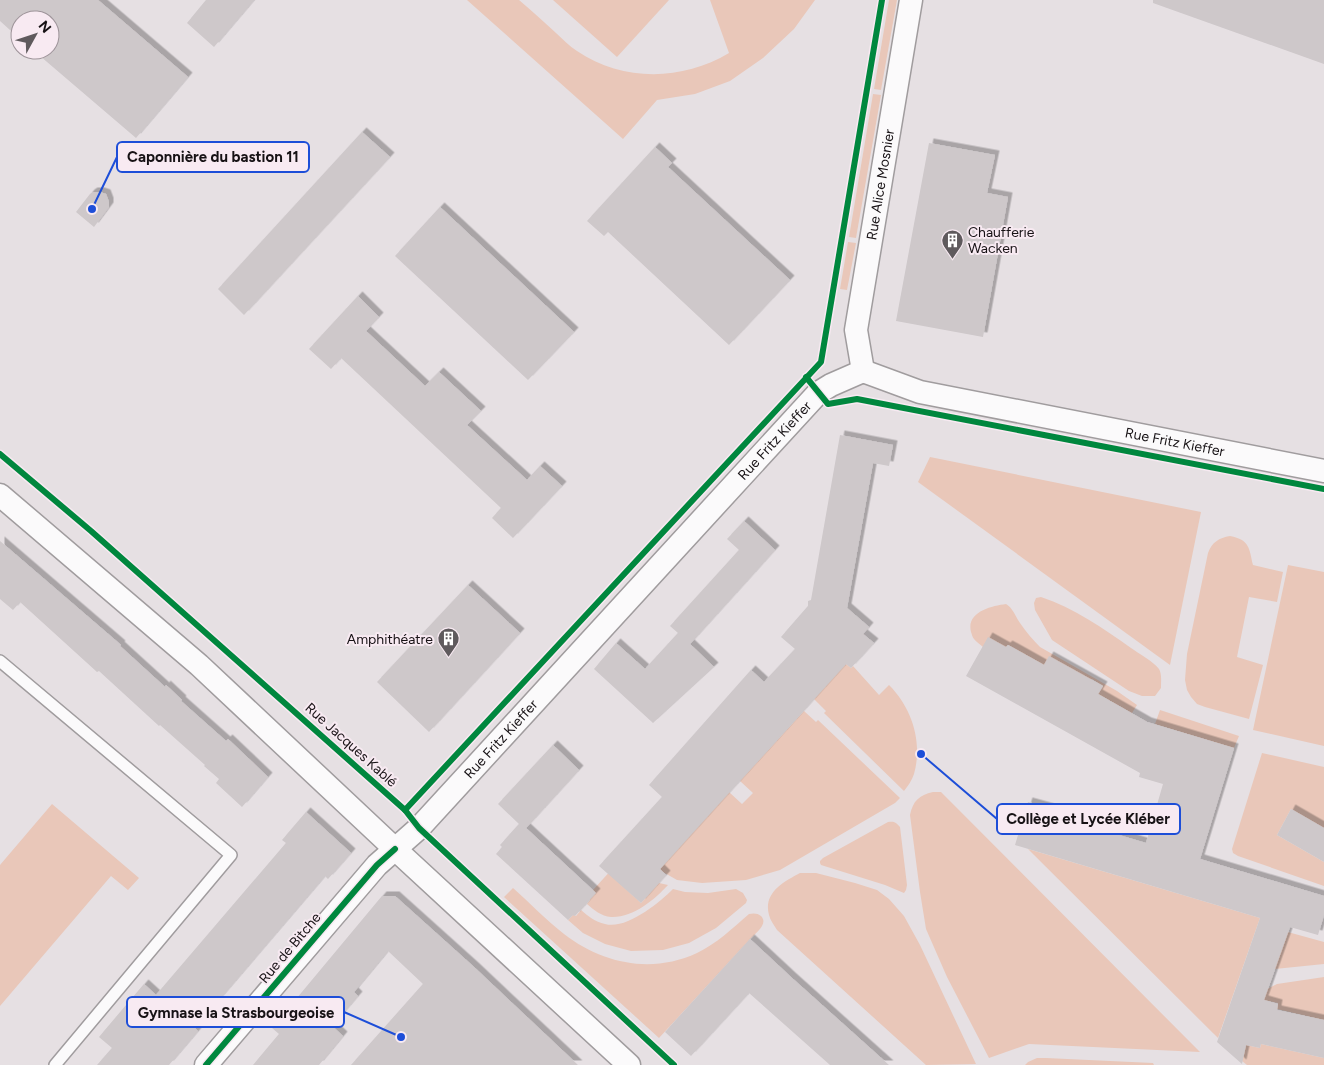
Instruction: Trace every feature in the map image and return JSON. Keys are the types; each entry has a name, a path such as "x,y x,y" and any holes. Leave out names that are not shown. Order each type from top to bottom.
{"street":[{"name":"Rue Alice Mosnier","path":"863,371 856,330 911,0"},
{"name":"Rue Fritz Kieffer","path":"395,849 419,828 818,393 831,384 863,371 920,392 1324,471"},
{"path":"0,495 199,665 629,1065"},
{"name":"Rue de Bitche","path":"206,1065 377,865 395,849"}],"lane":[{"path":"0,661 231,856 55,1065"}],"shaded area":[{"path":"467,0 519,0 571,47 595,61 633,73 653,74 692,69 729,53 710,0 815,0 794,29 763,58 730,81 695,94 657,100 623,139"},
{"path":"553,0 669,0 617,57"},
{"path":"889,0 897,0 881,90 874,89"},
{"path":"873,94 881,95 856,238 849,237"},
{"path":"848,242 856,243 847,290 840,289"},
{"path":"930,457 1201,512 1170,665 918,482"},
{"path":"1230,536 1245,542 1248,546 1253,565 1283,572 1277,602 1249,597 1237,657 1263,665 1249,719 1197,704 1187,690 1185,680 1187,654 1208,553 1216,541"},
{"path":"1288,565 1324,572 1324,746 1253,730"},
{"path":"1041,597 1088,619 1154,663 1161,673 1161,688 1155,696 1142,696 1129,691 1052,640 1035,610 1034,603 1036,598"},
{"path":"1006,604 1027,633 1040,647 1117,691 1137,705 1132,713 1098,694 1103,686 1092,679 1086,688 1049,657 1044,665 1008,645 1006,647 983,647 977,642 971,632 970,625 972,619 987,608"},
{"path":"846,664 851,668 853,666 879,695 889,685 904,704 914,726 917,750 913,776 904,791 824,713 826,711 814,699"},
{"path":"1160,710 1239,736 1234,748 1155,724"},
{"path":"804,711 816,722 818,720 900,798 895,803 780,870 746,880 702,883 677,880 663,872 660,869 729,792 742,804 753,793 740,781"},
{"path":"1262,753 1324,767 1324,828 1291,809 1277,835 1324,862 1324,886 1233,853 1232,849"},
{"path":"933,792 941,792 1200,1052 1029,1044 989,1058 947,977 926,929 910,815 917,799"},
{"path":"52,804 139,878 128,890 111,876 0,1006 0,865"},
{"path":"888,822 895,822 900,827 907,885 904,893 885,885 821,865 820,861 823,858"},
{"path":"1028,849 1260,918 1218,1038"},
{"path":"614,867 633,885 628,891 641,903 659,883 668,885 650,902 627,915 611,917 604,915 587,904 590,900 589,898 595,892 593,890"},
{"path":"800,873 816,873 855,883 877,890 889,899 904,916 920,945 976,1064 926,1065 777,930 771,921 768,907 769,900 781,884"},
{"path":"513,888 557,929 579,944 595,953 628,963 663,963 697,953 718,940 749,914 760,915 763,922 758,932 659,1038 504,897"},
{"path":"673,889 685,892 708,893 736,889 743,893 747,900 746,903 716,928 689,943 663,950 631,951 605,944 583,933 568,920 573,915 576,916 581,910 601,923 613,925 623,923 651,908"},
{"path":"1277,929 1324,942 1324,964 1266,970"},
{"path":"1324,977 1324,1020 1277,1009 1278,1003 1259,999 1265,990 1277,984"},
{"path":"1261,1044 1324,1058 1324,1065 1247,1065 1242,1061 1246,1045 1260,1048"},
{"path":"1037,1058 1153,1063 1154,1065 1025,1065"}],"building":[{"path":"0,0 98,0 188,77 136,138 45,60 60,60 60,10 10,10 10,30 0,21"},
{"path":"206,0 254,0 214,47 187,23"},
{"path":"1153,0 1324,0 1324,64 1153,3"},
{"path":"362,132 390,157 244,315 218,289"},
{"name":"Chaufferie Wacken","path":"929,143 995,155 987,193 1008,197 983,337 896,321"},
{"path":"655,147 672,163 668,167 790,280 729,345 608,232 604,236 587,221"},
{"path":"93,192 106,194 109,202 109,207 94,227 76,212"},
{"path":"440,207 574,332 528,380 395,256"},
{"path":"358,296 379,317 366,331 425,386 439,372 481,411 467,425 527,480 540,466 562,486 513,538 492,518 501,508 341,358 331,369 309,349"},
{"path":"840,435 893,445 889,466 873,463 847,608 869,627 863,634 874,643 851,668 846,664 660,869 666,875 641,903 599,866 662,797 649,785 751,670 764,682 795,649 781,637 808,606 808,601 811,600"},
{"path":"744,521 775,550 690,644 714,667 653,723 594,669 616,643 645,669 678,633 670,626 739,550 727,539"},
{"path":"0,541 121,645 226,741 228,739 268,777 242,807 216,783 219,779 205,765 99,671 97,672 20,602 13,610 0,599"},
{"name":"Amphithéatre","path":"468,585 520,633 429,732 377,682"},
{"path":"988,637 1006,647 1008,645 1044,665 1049,656 1103,686 1098,694 1147,722 1234,748 1200,859 1324,896 1324,915 1318,935 1290,927 1264,1000 1278,1004 1277,1010 1324,1020 1324,1058 1261,1044 1260,1048 1246,1045 1242,1064 1217,1042 1260,918 1015,845 1028,802 1050,808 1048,814 1146,843 1163,784 1139,777 1140,773 966,676"},
{"path":"553,745 579,770 526,828 596,893 575,916 573,915 568,920 496,854 502,847 500,845 519,824 498,804"},
{"path":"1291,809 1324,828 1324,862 1277,835"},
{"path":"306,812 351,853 328,879 325,876 195,1028 198,1031 169,1065 97,1065 112,1048 99,1037 144,984 156,995 286,843 282,840"},
{"path":"382,896 395,896 578,1065 351,1065 423,984 388,951 354,992 358,996 332,1026 343,1036 319,1065 253,1065 279,1034 272,1028"},
{"path":"750,939 889,1065 830,1065 749,993 691,1056 665,1032"}],"cycle path":[{"path":"405,810 821,362 882,0"},
{"path":"806,377 828,404 857,399 1324,489"},
{"name":"Rue Jacques Kablé","path":"0,454 91,531 405,810 419,828 674,1065"},
{"path":"206,1065 377,865 395,849"}],"place":[{"name":"Caponnière du bastion 11","path":"92,209"},
{"name":"Chaufferie Wacken","path":"952,259"},
{"name":"Amphithéatre","path":"449,658"},
{"name":"Collège et Lycée Kléber","path":"921,754"},
{"name":"Gymnase la Strasbourgeoise","path":"401,1037"}]}
